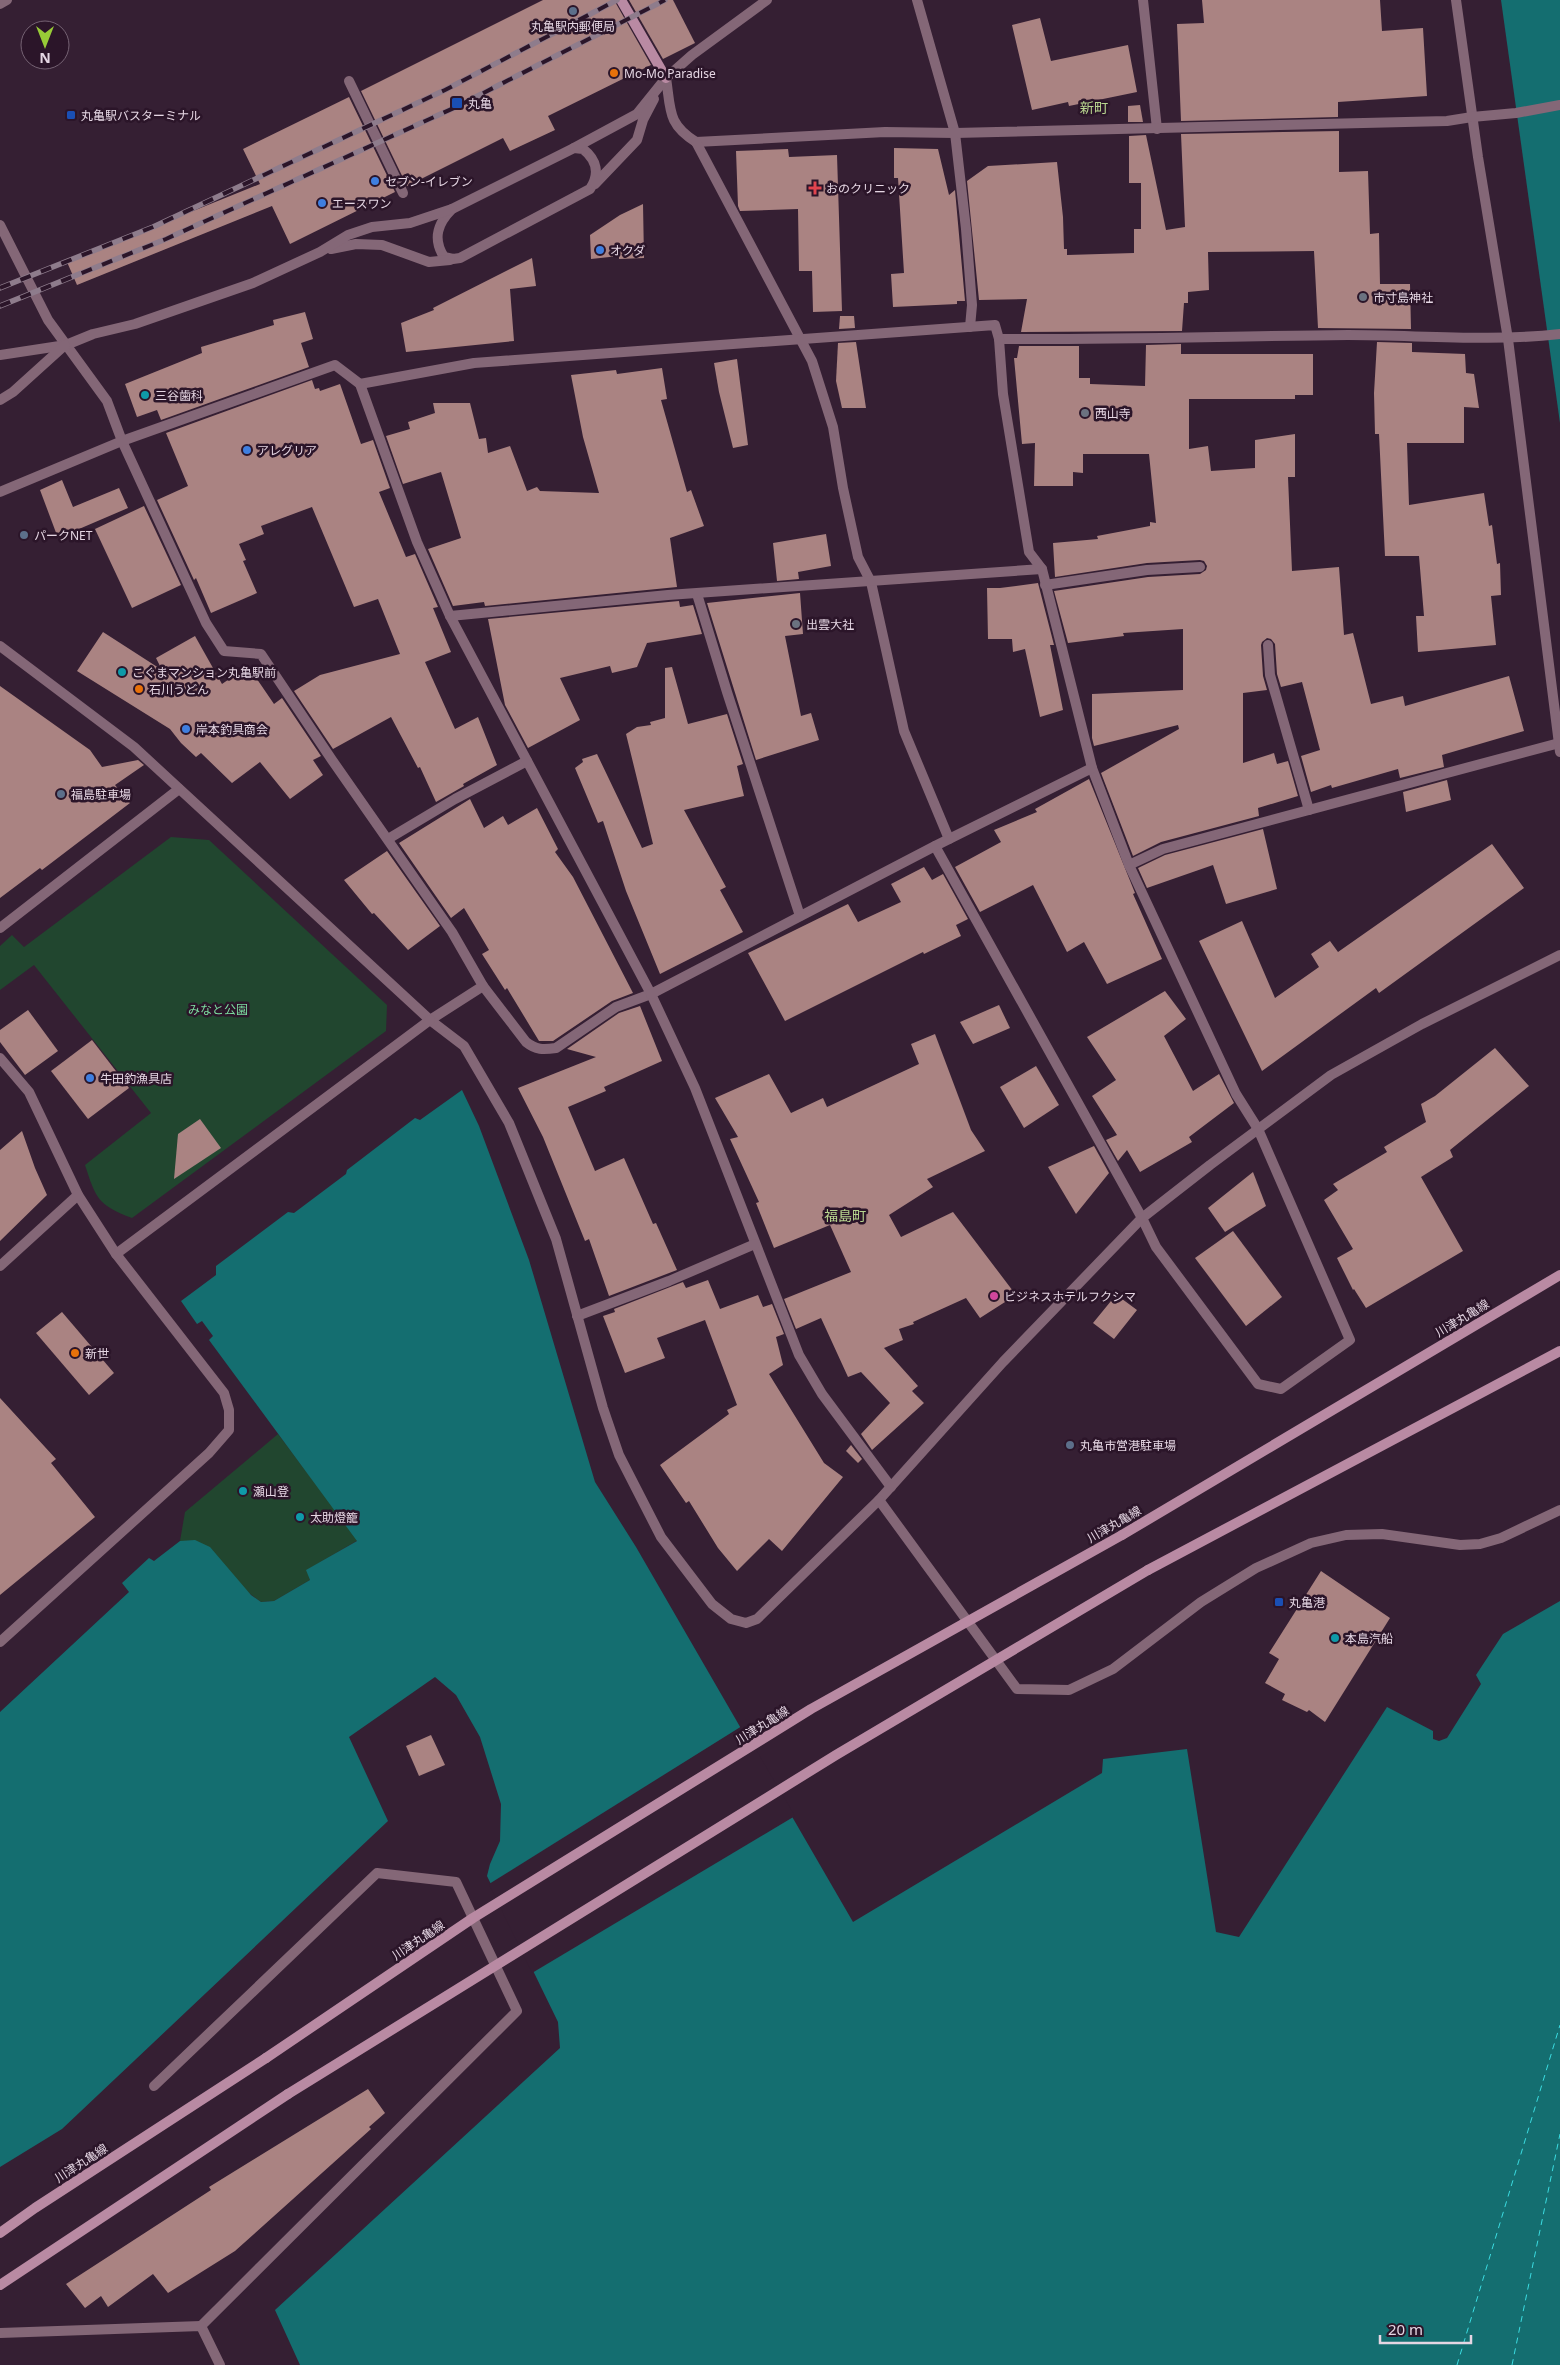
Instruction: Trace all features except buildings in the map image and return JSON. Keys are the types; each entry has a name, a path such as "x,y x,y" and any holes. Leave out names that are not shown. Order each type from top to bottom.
{"main road":[{"path":"621,0 666,78"},
{"name":"川津丸亀線","path":"0,2233 35,2208 266,2058 473,1918 811,1709 1122,1535 1560,1275"},
{"path":"0,2285 288,2094 836,1755 1148,1570 1560,1351"}],"street":[{"path":"0,4 7,0"},
{"path":"0,355 66,345 93,334 136,324 253,283 320,252 348,235 364,230 410,223 452,209 637,114 666,78 692,55 767,0"},
{"path":"917,0 955,133 967,238 972,305 970,327"},
{"path":"1143,0 1157,129"},
{"path":"1129,865 1164,850 1309,810 1559,747 1508,339 1472,118 1456,0"},
{"path":"666,78 672,120 681,133 696,142 812,361 833,427 843,488 858,557 871,582 904,732 949,839"},
{"path":"320,252 356,244 382,245 429,262 460,258 590,189 637,140 643,120 666,78"},
{"path":"349,80 403,193"},
{"path":"696,142 885,132 955,133 1157,129 1448,120 1516,113 1560,105"},
{"path":"574,148 583,149 595,162 597,173 590,189"},
{"path":"452,209 441,220 436,239 444,257 453,259"},
{"path":"0,226 5,247 48,320 107,401 122,441 206,623 224,651 262,654 332,760 452,932 483,986 526,1042 535,1049 556,1048 616,1007 651,994 935,846 1092,768"},
{"path":"360,384 474,363 995,325 999,339 1003,394 1030,552 1042,569 1092,768 1129,865 1236,1094 1258,1129 1350,1340 1281,1388 1258,1384 1156,1247 1142,1218 935,846"},
{"path":"999,339 1349,335 1477,336 1508,339 1560,334"},
{"path":"0,400 13,392 66,345"},
{"path":"0,492 122,441 335,365 360,384 417,542 450,616 651,994 695,1088 799,1355 822,1394 891,1487"},
{"path":"1045,585 1147,570 1200,567"},
{"path":"450,616 697,594 1042,569"},
{"path":"697,594 726,692 800,916"},
{"path":"0,646 134,747 430,1020 464,1046 508,1123 556,1239 619,1455 661,1537 712,1604 731,1619 746,1623 757,1619 880,1500 1003,1362 1142,1218 1331,1075 1422,1024 1560,955"},
{"path":"1268,646 1270,675 1309,810"},
{"path":"388,839 455,799 527,761"},
{"path":"0,928 179,789"},
{"path":"116,1254 430,1020 483,986"},
{"path":"0,1058 29,1092 78,1195 116,1254 224,1393 229,1410 229,1430 208,1453 0,1642"},
{"path":"0,1266 78,1195"},
{"path":"577,1316 669,1281 755,1244"},
{"path":"880,1500 1017,1689 1034,1690 1069,1690 1113,1669 1201,1602 1256,1568 1310,1543 1346,1535 1382,1534 1460,1545 1480,1544 1501,1538 1560,1510"},
{"path":"0,2333 201,2326 517,2011 456,1882 377,1874 154,2086"},
{"path":"201,2326 220,2365"}],"green space":[{"name":"みなと公園","path":"171,837 209,840 387,1005 386,1031 132,1218 112,1209 100,1199 92,1186 85,1165 151,1113 34,965 0,990 0,946 12,935 24,947"},
{"path":"278,1434 358,1540 307,1570 310,1580 274,1601 261,1602 180,1541 185,1512"}],"shaded area":[{"path":"1501,0 1560,0 1560,423"},
{"path":"462,1090 479,1126 529,1260 595,1482 636,1547 853,1922 1102,1773 1103,1759 1187,1749 1216,1932 1239,1937 1387,1707 1433,1731 1433,1739 1439,1741 1447,1738 1481,1684 1476,1675 1503,1634 1560,1601 1560,2365 300,2365 275,2310 560,2048 558,2022 487,1876 500,1841 501,1804 480,1737 456,1695 435,1677 349,1737 388,1821 62,2129 0,2167 0,1712 129,1592 122,1583 149,1558 154,1561 180,1541 195,1540 210,1547 251,1595 261,1602 274,1601 310,1580 306,1570 357,1541 209,1340 213,1336 202,1321 197,1324 181,1301 216,1275 216,1266 288,1212 294,1213 415,1118 420,1120"}],"pier":[{"path":"742,1726 795,1816 532,1973 489,1884"}],"ferry route":[{"path":"1457,2365 1560,2025"},
{"path":"1512,2365 1560,2134"}],"railway":[{"path":"0,288 153,227 445,90 617,0"},
{"path":"0,306 166,239 456,107 665,0"}],"place":[{"name":"丸亀駅内郵便局","path":"573,11"},
{"name":"Mo-Mo Paradise","path":"614,73"},
{"name":"丸亀","path":"457,103"},
{"name":"丸亀駅バスターミナル","path":"71,115"},
{"name":"セブン-イレブン","path":"375,181"},
{"name":"おのクリニック","path":"815,188"},
{"name":"エースワン","path":"322,203"},
{"name":"オクダ","path":"600,250"},
{"name":"市寸島神社","path":"1363,297"},
{"name":"三谷歯科","path":"145,395"},
{"name":"西山寺","path":"1085,413"},
{"name":"アレグリア","path":"247,450"},
{"name":"パークNET","path":"24,535"},
{"name":"出雲大社","path":"796,624"},
{"name":"こぐまマンション丸亀駅前","path":"122,672"},
{"name":"石川うどん","path":"139,689"},
{"name":"岸本釣具商会","path":"186,729"},
{"name":"福島駐車場","path":"61,794"},
{"name":"牛田釣漁具店","path":"90,1078"},
{"name":"ビジネスホテルフクシマ","path":"994,1296"},
{"name":"新世","path":"75,1353"},
{"name":"丸亀市営港駐車場","path":"1070,1445"},
{"name":"瀬山登","path":"243,1491"},
{"name":"太助燈籠","path":"300,1517"},
{"name":"丸亀港","path":"1279,1602"},
{"name":"本島汽船","path":"1335,1638"}],"district":[{"name":"新町","path":"1094,107"},
{"name":"福島町","path":"845,1215"}]}
